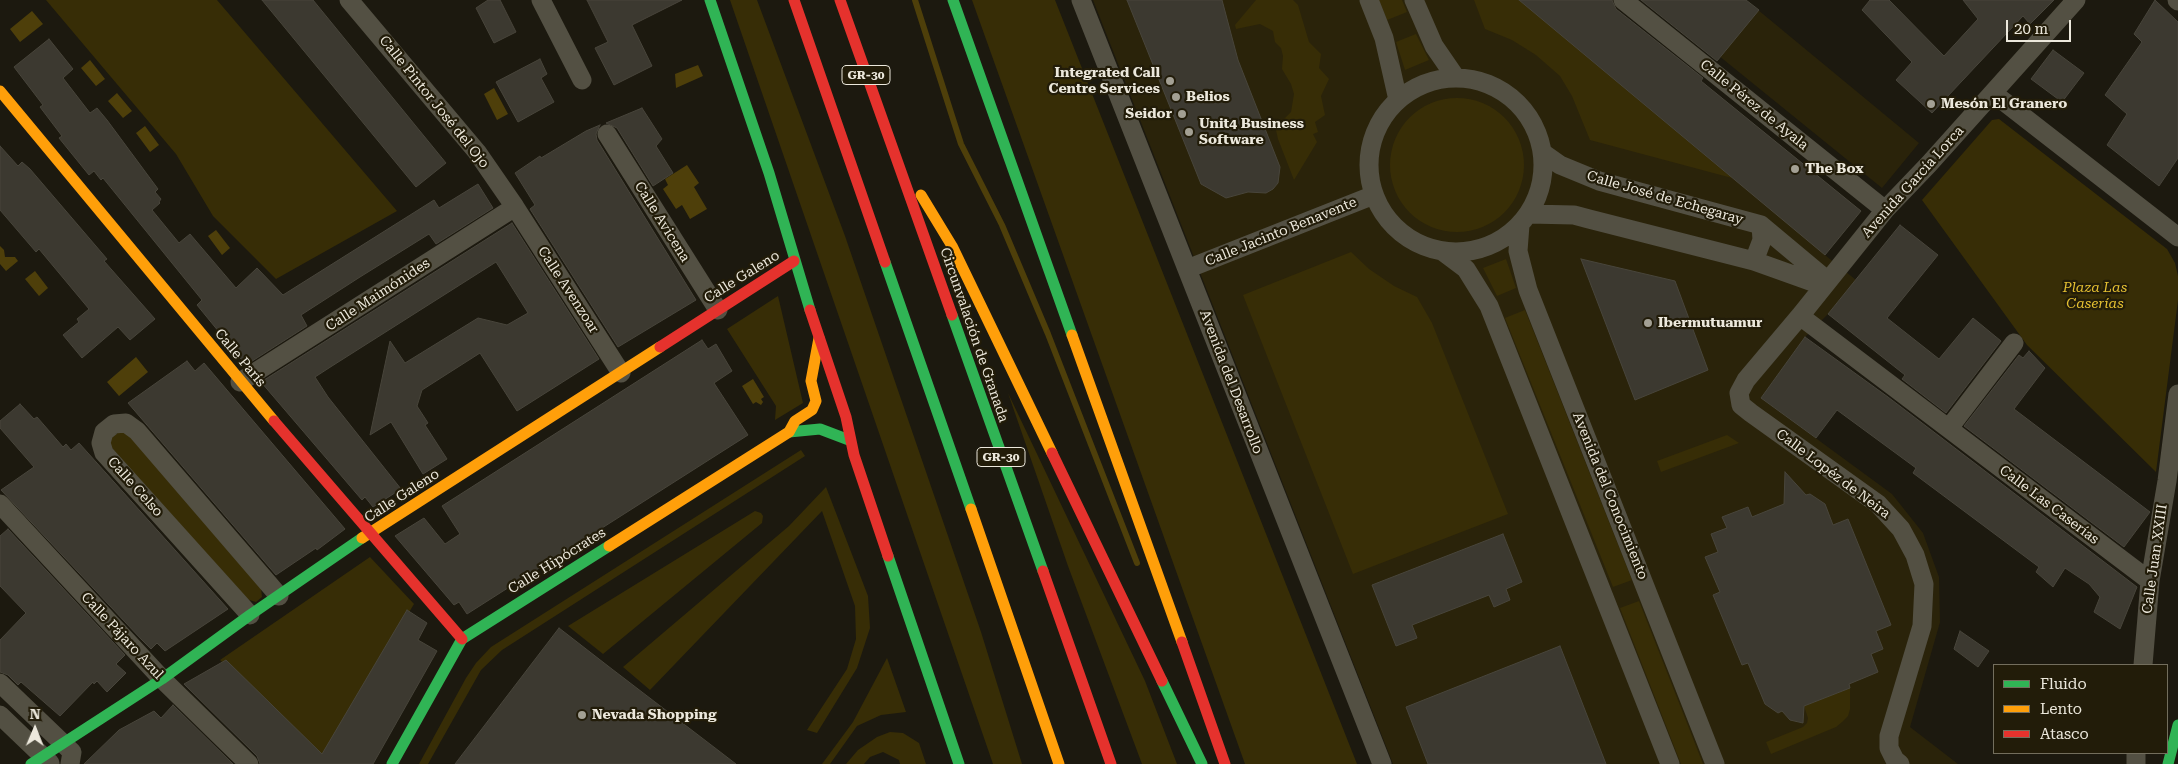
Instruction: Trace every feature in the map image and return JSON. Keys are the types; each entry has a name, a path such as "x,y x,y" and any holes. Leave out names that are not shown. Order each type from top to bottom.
{"main road":[{"path":"710,0 769,174 794,262 846,417 850,440 959,764"},
{"name":"GR-30","path":"794,0 1059,764"},
{"name":"Circunvalación de Granada","path":"840,0 1111,764"},
{"path":"952,0 1226,764"},
{"name":"Calle París","path":"0,91 240,382 462,640"},
{"path":"892,149 952,246 1202,764"},
{"name":"Calle Galeno","path":"42,761 63,743 162,680 250,615 370,533 794,262"},
{"name":"Calle Hipócrates","path":"789,432 795,421 812,410 816,401 811,381 819,338"},
{"name":"Calle Hipócrates","path":"392,764 462,640 789,432 820,429 850,440"},
{"path":"2168,764 2178,725"}],"street":[{"name":"Calle Pintor José del Ojo","path":"349,0 477,152 515,207"},
{"path":"541,0 582,80"},
{"name":"Avenida del Desarrollo","path":"1081,0 1382,764"},
{"path":"1369,0 1384,38 1398,100"},
{"path":"1414,0 1434,46 1456,78"},
{"name":"Calle Pérez de Ayala","path":"1623,0 1885,210"},
{"name":"Avenida García Lorca","path":"1739,393 1746,380 1885,210 1929,164 2076,0"},
{"path":"1456,78 1486,83 1514,100 1532,122 1543,153 1542,184 1525,219 1505,238 1473,251 1442,251 1417,243 1388,220 1374,195 1369,174 1371,146 1382,119 1398,100 1426,84 1456,78"},
{"path":"1993,93 2178,237"},
{"name":"Calle Avicena","path":"607,134 718,310"},
{"name":"Calle José de Echegaray","path":"1543,153 1560,165 1599,181 1761,225 1826,284"},
{"name":"Calle Jacinto Benavente","path":"1187,269 1374,195"},
{"name":"Calle Avenzoar","path":"515,207 621,373"},
{"name":"Calle Maimónides","path":"240,382 515,207"},
{"path":"1525,219 1581,217 1754,261 1826,284"},
{"name":"Avenida del Conocimiento","path":"1525,219 1518,251 1528,290 1715,764"},
{"name":"Calle José de Echegaray","path":"1754,261 1762,240 1761,225"},
{"path":"1442,251 1466,269 1489,306 1670,764"},
{"name":"Calle Las Caserías","path":"1800,316 2150,581"},
{"path":"1949,428 2014,343"},
{"name":"Calle Lopéz de Neira","path":"1739,393 1741,405 1751,414 1878,504 1901,529 1915,554 1924,584 1922,626 1889,736 1889,748 1894,760 1900,764"},
{"name":"Calle Juan XXIII","path":"2143,664 2150,581 2167,481 2178,394"},
{"name":"Calle Celso","path":"250,615 104,453 101,443 104,432 114,424 126,424 138,430 279,596"},
{"name":"Calle Pájaro Azul","path":"0,504 162,680 249,764"},
{"path":"0,683 72,752 70,764"},
{"path":"0,715 42,761"}],"shaded area":[{"path":"1093,0 1600,0 1861,211 1825,255 1856,280 1828,314 1805,337 1761,398 1892,494 1923,533 1939,577 1940,622 1910,727 1958,764 1393,764"},
{"path":"1650,0 1746,0 1919,143 1882,188"},
{"path":"32,11 43,24 20,42 10,29"},
{"path":"90,60 105,79 96,86 81,68"},
{"path":"698,65 703,76 676,88 675,74"},
{"path":"494,88 508,114 497,120 484,94"},
{"path":"117,93 132,111 123,118 108,101"},
{"path":"145,126 159,145 150,152 136,133"},
{"path":"687,165 699,183 694,187 707,209 690,219 682,205 676,209 663,189 668,185 665,179"},
{"path":"216,230 230,248 222,255 208,236"},
{"path":"0,246 4,250 5,257 15,257 18,261 6,271 0,264"},
{"path":"35,271 48,288 39,296 25,279"},
{"path":"136,357 148,372 119,396 107,382"},
{"path":"753,379 764,397 761,399 763,402 761,405 756,402 753,404 742,386"}],"green space":[{"path":"46,0 217,0 397,211 276,279 213,216 176,154"},
{"path":"730,0 757,0 845,236 981,632 1022,764 993,764"},
{"path":"972,0 1055,0 1357,764 1245,764"},
{"path":"1256,0 1293,0 1298,5 1309,42 1321,54 1319,68 1329,79 1321,96 1325,115 1315,122 1318,132 1313,134 1317,142 1294,180 1278,139 1274,121 1282,121 1291,112 1294,94 1291,84 1282,69 1283,56 1281,48 1275,42 1273,31 1260,24 1236,29 1235,25"},
{"path":"1379,0 1402,0 1407,12 1387,20"},
{"path":"1474,0 1519,0 1732,178 1590,140 1572,96 1560,76 1536,55 1512,40 1485,29"},
{"path":"1416,34 1429,60 1405,70 1396,42"},
{"path":"1457,98 1483,103 1505,117 1519,139 1524,165 1519,191 1505,213 1483,227 1457,232 1431,227 1409,213 1395,191 1390,165 1395,139 1409,117 1431,103"},
{"name":"Plaza Las Caserías","path":"1999,119 2167,249 2175,263 2178,276 2178,300 2156,472 2027,345 1922,200 1992,120"},
{"path":"1351,252 1369,269 1394,286 1417,297 1432,323 1508,514 1353,574 1243,295"},
{"path":"1506,259 1516,288 1497,296 1483,268"},
{"path":"778,296 803,403 775,420 776,406 727,329"},
{"path":"1525,310 1632,580 1613,587 1505,318"},
{"path":"1008,393 1145,681 1177,764 1142,764 1068,566"},
{"path":"120,431 129,433 261,588 262,597 256,602 246,599 111,447 110,439"},
{"path":"1727,435 1739,443 1661,472 1657,461"},
{"path":"801,450 805,456 502,650 481,670 428,764 419,764 466,678 476,663 491,647"},
{"path":"826,487 868,596 870,628 857,668 817,733 807,730 847,669 856,639 855,606 822,511 650,690 623,667 789,526"},
{"path":"755,511 763,516 762,523 603,654 568,626"},
{"path":"370,557 414,604 321,759 220,660"},
{"path":"1639,601 1703,764 1681,764 1620,608"},
{"path":"887,658 906,712 881,715 857,726 830,764 822,764 853,722"},
{"path":"1850,688 1850,709 1848,716 1842,722 1836,727 1771,754 1766,742 1803,727 1807,723 1808,718 1804,706"},
{"path":"890,732 903,733 919,743 926,764 900,764 899,760 883,752 870,757 864,764 846,764 858,750 877,737"}],"building":[{"path":"262,0 313,0 446,163 416,187"},
{"path":"488,0 500,0 516,32 494,43 476,8"},
{"path":"587,0 682,0 632,25 652,66 614,85 595,48 608,42"},
{"path":"1127,0 1222,0 1238,60 1280,167 1278,183 1273,189 1266,193 1248,192 1226,198 1201,184"},
{"path":"1519,0 1612,0 1616,9 1703,78 1701,81 1861,211 1825,255"},
{"path":"1641,0 1746,0 1759,10 1717,61"},
{"path":"1870,0 1889,0 1944,56 1978,19 1963,0 2054,0 2030,24 2023,16 1932,113 1896,80 1912,62 1862,10"},
{"path":"2155,0 2178,22 2178,158 2159,186 2107,145 2127,114 2105,95 2142,42 2134,34"},
{"path":"49,39 73,69 63,78 90,113 97,108 158,189 155,192 161,199 160,203 152,210 179,243 190,234 236,288 257,268 283,295 434,200 439,208 478,184 493,208 436,244 429,234 360,277 301,315 307,326 246,365 197,305 202,300 103,178 101,180 94,171 89,175 59,138 62,136 40,107 43,105 14,67"},
{"path":"2053,50 2084,73 2062,102 2031,79"},
{"path":"540,59 547,74 541,78 554,102 518,122 496,82"},
{"path":"642,108 662,139 656,146 673,173 653,186 617,128 606,123"},
{"path":"600,125 596,134 597,140 696,300 618,347 530,209 535,205 515,173 540,156 541,158 586,131"},
{"path":"0,146 18,166 22,162 30,169 107,259 104,261 155,319 130,340 118,327 82,358 63,335 79,322 77,319 89,309 39,249 36,252 0,210"},
{"path":"512,223 599,359 517,411 480,353 422,390 417,406 428,423 425,425 447,459 423,474 391,422 370,435 390,341 405,363 478,318 507,325 528,313 496,262 315,377 328,397 401,489 373,507 365,497 362,500 261,382"},
{"path":"1900,225 1938,255 1887,318 1939,359 1973,318 2001,341 1946,413 1902,379 1905,375 1828,314"},
{"name":"Ibermutuamur","path":"1581,259 1675,281 1708,370 1635,400"},
{"path":"1805,337 1888,397 2137,587 2120,629 2094,612 2100,597 2089,584 2065,568 2053,587 2036,572 2039,567 1913,473 1916,468 1837,410 1816,438 1761,398"},
{"path":"702,340 708,349 716,344 732,371 714,383 748,435 467,614 459,602 454,605 395,536 424,518 445,544 460,534 442,506"},
{"path":"2029,351 2045,368 2014,409 2150,512 2124,547 1964,426 2019,355 2023,358"},
{"path":"187,361 195,371 204,363 345,529 317,550 316,548 276,575 128,403"},
{"path":"20,404 34,419 37,417 63,447 66,444 71,450 79,443 228,609 165,651 157,643 151,649 1,490 34,467 0,428 0,421"},
{"path":"1785,472 1806,495 1810,494 1825,504 1833,525 1848,519 1891,625 1876,631 1883,649 1871,654 1878,672 1849,684 1850,688 1804,706 1803,723 1790,720 1782,711 1778,713 1765,704 1748,663 1742,665 1713,595 1720,592 1705,557 1718,552 1711,534 1727,528 1722,517 1748,507 1752,517 1784,504"},
{"path":"8,529 125,655 116,664 126,673 107,692 97,681 94,684 93,682 60,716 21,682 18,685 8,675 0,672 0,640 26,613 0,586 0,536"},
{"path":"1503,534 1522,582 1506,589 1510,600 1494,607 1489,595 1412,625 1417,638 1396,646 1372,585"},
{"path":"407,610 427,623 418,640 437,651 373,764 260,764 257,756 184,684 226,660 322,754"},
{"name":"Nevada Shopping","path":"559,628 608,666 736,764 455,764"},
{"path":"1960,631 1989,651 1978,667 1954,649"},
{"path":"1560,646 1606,764 1428,764 1406,707"},
{"path":"173,705 233,764 84,764 119,730 154,711 161,718"}],"waterway":[{"path":"915,0 961,144 1002,225 1048,334 1137,563"}],"traffic: fast":[{"path":"710,0 769,173 810,310"},
{"path":"953,0 1072,335"},
{"path":"885,262 971,509"},
{"path":"952,315 1043,571"},
{"path":"789,432 820,429 849,440"},
{"path":"31,764 162,679 250,615 362,538"},
{"path":"392,764 462,639 609,546"},
{"path":"888,556 959,764"},
{"path":"1162,681 1202,764"},
{"path":"2168,764 2178,725"}],"traffic: slow":[{"path":"0,91 274,421"},
{"path":"921,195 952,246 1052,453"},
{"path":"1072,335 1182,642"},
{"path":"609,546 789,432 795,421 812,410 816,401 811,381 819,338"},
{"path":"362,538 660,347"},
{"path":"971,509 1059,764"}],"traffic: jam":[{"path":"794,0 885,262"},
{"path":"840,0 952,315"},
{"path":"660,347 794,261"},
{"path":"810,310 846,417 854,455 888,556"},
{"path":"274,421 462,639"},
{"path":"1052,453 1162,681"},
{"path":"1043,571 1111,764"},
{"path":"1182,642 1225,764"}],"place":[{"name":"Integrated Call Centre Services","path":"1170,81"},
{"name":"Belios","path":"1176,97"},
{"name":"Mesón El Granero","path":"1931,104"},
{"name":"Seidor","path":"1182,114"},
{"name":"Unit4 Business Software","path":"1189,132"},
{"name":"The Box","path":"1795,169"},
{"name":"Ibermutuamur","path":"1648,323"},
{"name":"Nevada Shopping","path":"582,715"}]}
